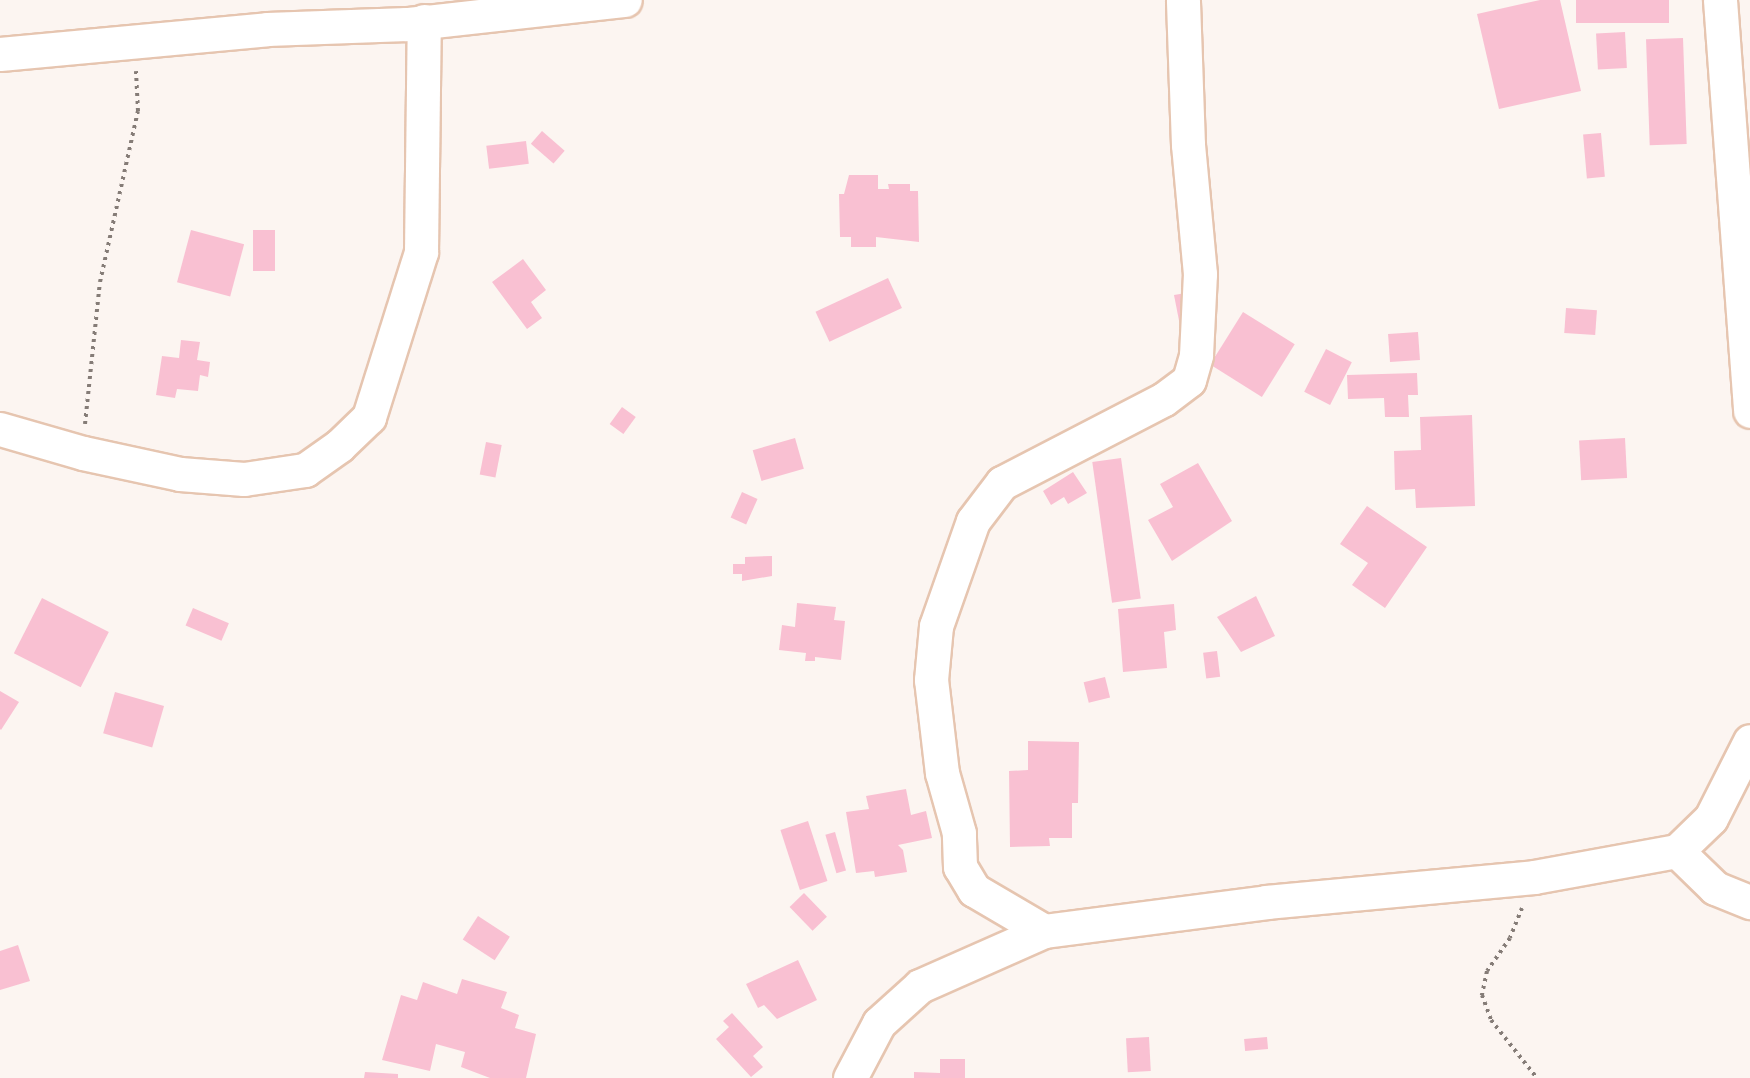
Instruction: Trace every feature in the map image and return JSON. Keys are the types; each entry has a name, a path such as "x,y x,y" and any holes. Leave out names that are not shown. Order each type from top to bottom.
{"street":[{"path":"0,54 413,15 625,0"},
{"path":"1044,931 974,890 960,867 959,833 942,773 932,691 936,626 973,521 1002,483 1164,399 1189,380 1196,355 1200,274 1188,145 1183,0"},
{"path":"1720,0 1750,411"},
{"path":"0,429 83,453 180,474 244,479 305,470 339,446 369,417 421,252 413,15"},
{"path":"850,1078 879,1023 920,986 1044,931 1266,902 1534,877 1677,851 1744,785 1750,741"},
{"path":"1677,851 1715,888 1750,902"}],"path":[{"path":"83,453 100,282 138,111 135,43"},
{"path":"1534,877 1510,938 1487,971 1482,995 1491,1020 1537,1078"}],"building":[{"path":"1540,0 1560,0 1581,91 1499,109 1477,14"},
{"path":"1576,0 1669,0 1669,23 1576,23"},
{"path":"1625,32 1627,68 1598,69 1596,34"},
{"path":"1683,38 1687,144 1650,145 1646,39"},
{"path":"542,131 565,151 553,164 531,144"},
{"path":"1601,133 1605,177 1587,178 1583,135"},
{"path":"526,141 529,164 489,169 486,146"},
{"path":"849,175 878,175 878,189 889,189 888,184 910,184 910,191 918,191 919,242 876,237 876,247 851,247 851,237 840,237 839,194 844,194"},
{"path":"191,230 244,244 230,296 177,282"},
{"path":"253,230 275,230 275,271 253,271"},
{"path":"523,259 546,290 531,302 542,318 527,329 492,282"},
{"path":"888,278 902,308 829,342 815,312"},
{"path":"1186,293 1183,341 1174,295"},
{"path":"1566,308 1597,310 1595,335 1564,333"},
{"path":"1243,312 1295,344 1262,397 1210,365"},
{"path":"1418,332 1420,360 1390,362 1388,334"},
{"path":"181,340 200,342 197,360 210,362 208,377 200,375 198,391 177,389 175,398 156,395 162,356 179,358"},
{"path":"1326,349 1352,362 1330,405 1304,392"},
{"path":"1417,373 1418,395 1408,395 1409,417 1385,417 1384,398 1348,399 1347,375"},
{"path":"622,407 636,417 623,434 610,424"},
{"path":"1472,415 1475,506 1416,508 1415,489 1395,490 1394,451 1421,450 1420,417"},
{"path":"795,438 804,469 762,481 753,450"},
{"path":"1625,438 1627,478 1581,480 1579,440"},
{"path":"486,442 502,445 495,477 480,474"},
{"path":"1121,458 1141,599 1112,603 1092,462"},
{"path":"1198,463 1232,521 1172,561 1148,520 1173,507 1160,484"},
{"path":"1073,472 1087,493 1068,504 1064,497 1051,505 1043,491"},
{"path":"742,492 758,499 746,524 731,518"},
{"path":"1367,506 1427,547 1385,608 1352,585 1368,563 1340,544"},
{"path":"772,556 772,576 742,581 742,574 733,574 733,564 745,564 745,557"},
{"path":"1256,596 1275,636 1241,652 1217,617"},
{"path":"42,598 109,632 81,687 14,653"},
{"path":"797,603 836,607 834,620 845,621 841,660 815,657 815,661 805,661 806,653 779,650 782,625 795,627"},
{"path":"1174,604 1176,630 1164,632 1167,668 1123,672 1118,609"},
{"path":"193,608 229,623 221,641 186,625"},
{"path":"1217,651 1220,677 1206,679 1203,653"},
{"path":"1105,677 1110,697 1089,703 1084,682"},
{"path":"0,691 19,702 1,730 0,729"},
{"path":"115,692 164,706 152,747 103,733"},
{"path":"1028,741 1079,742 1078,803 1072,803 1072,838 1049,838 1050,846 1010,847 1009,771 1028,770"},
{"path":"906,789 911,815 926,811 932,838 898,845 903,850 907,872 875,877 874,871 856,873 846,812 869,809 866,796"},
{"path":"808,821 827,881 800,890 780,830"},
{"path":"835,832 846,870 836,873 825,835"},
{"path":"804,893 827,917 813,931 790,907"},
{"path":"478,916 510,937 495,960 463,939"},
{"path":"18,945 30,981 0,990 0,951"},
{"path":"798,960 817,1000 777,1019 764,1005 758,1008 746,984"},
{"path":"462,979 507,992 501,1008 519,1015 515,1028 536,1034 526,1078 490,1078 461,1067 465,1052 436,1044 430,1071 382,1060 401,995 417,1000 423,982 457,994"},
{"path":"732,1013 763,1047 753,1056 763,1067 751,1077 716,1039 729,1027 723,1021"},
{"path":"1149,1037 1151,1071 1128,1072 1126,1038"},
{"path":"1267,1037 1268,1049 1245,1051 1244,1039"},
{"path":"940,1059 965,1059 965,1078 914,1078 914,1072 940,1073"},
{"path":"365,1072 398,1074 398,1078 364,1078"}]}
